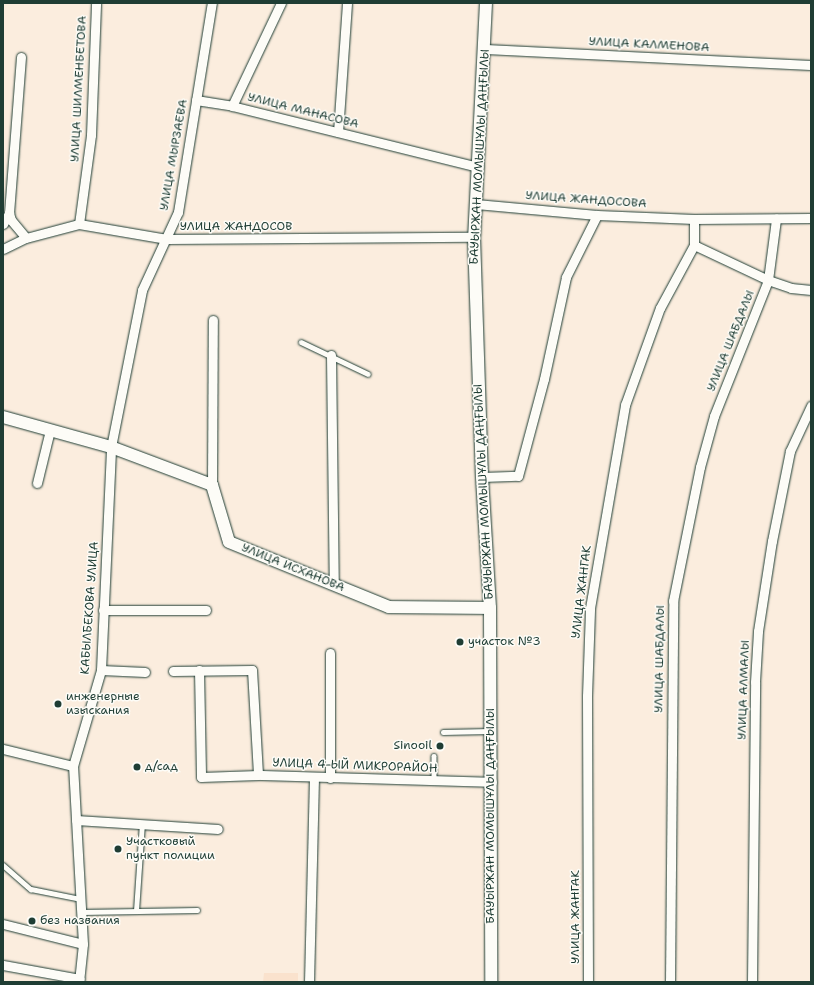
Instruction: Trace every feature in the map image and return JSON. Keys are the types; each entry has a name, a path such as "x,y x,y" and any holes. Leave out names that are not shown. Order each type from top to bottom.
{"main road":[{"name":"БАУЫРЖАН МОМЫШҰЛЫ ДАҢҒЫЛЫ","path":"486,3 479,167 474,237 482,477 490,608 492,782 491,982"},
{"path":"3,417 112,447 212,485"},
{"name":"УЛИЦА ИСХАНОВА","path":"212,485 229,542 389,607 490,608"}],"street":[{"name":"УЛИЦА ШИЛМЕНБЕТОВА","path":"79,224 91,135 96,3"},
{"name":"УЛИЦА МЫРЗАЕВА","path":"112,447 142,290 167,239 178,212 212,3"},
{"name":"УЛИЦА МАНАСОВА","path":"281,3 232,106 479,167"},
{"path":"338,132 347,3"},
{"name":"УЛИЦА КАЛМЕНОВА","path":"485,49 811,65"},
{"path":"21,57 10,213 11,220 26,238"},
{"path":"196,100 232,106"},
{"name":"УЛИЦА ЖАНДОСОВА","path":"476,204 597,215 694,220 811,218"},
{"path":"3,224 10,213"},
{"path":"482,477 518,476 544,379 566,277 597,215"},
{"name":"УЛИЦА ШАБДАЛЫ","path":"670,982 673,601 694,493 714,416 768,280 776,219"},
{"path":"694,220 694,245 768,280 791,288 811,290"},
{"name":"УЛИЦА ЖАНДОСОВ","path":"3,250 26,238 79,224 167,239 474,237"},
{"name":"УЛИЦА ЖАНГАК","path":"588,982 587,696 590,608 625,405 660,308 694,245"},
{"path":"212,485 213,320"},
{"path":"331,354 334,585"},
{"name":"УЛИЦА АЛМАЛЫ","path":"752,982 758,631 772,541 790,451 811,406"},
{"path":"38,483 50,430"},
{"name":"КАБЫЛБЕКОВА УЛИЦА","path":"79,981 83,944 73,766 101,670 112,447"},
{"path":"104,610 206,610"},
{"path":"330,653 330,778"},
{"path":"101,670 145,672"},
{"path":"199,670 201,777 258,775"},
{"name":"УЛИЦА 4-ЫЙ МИКРОРАЙОН","path":"173,671 252,670 258,775 314,778 492,782"},
{"path":"3,749 73,766"},
{"path":"309,982 314,778"},
{"path":"76,820 218,829"},
{"path":"3,924 83,944"},
{"path":"3,964 79,981"}],"lane":[{"path":"301,342 331,354 368,374"},
{"path":"443,732 491,731"},
{"path":"434,756 434,780"},
{"path":"136,911 142,824"},
{"path":"3,865 31,889 81,900"},
{"path":"82,912 197,910"}],"shaded area":[{"path":"264,973 298,973 298,982 263,982"}],"place":[{"name":"участок №3","path":"460,642"},
{"name":"инженерные изыскания","path":"58,704"},
{"name":"Sinooil","path":"440,746"},
{"name":"д/сад","path":"137,767"},
{"name":"Участковый пункт полиции","path":"118,849"},
{"name":"без названия","path":"32,921"}]}
